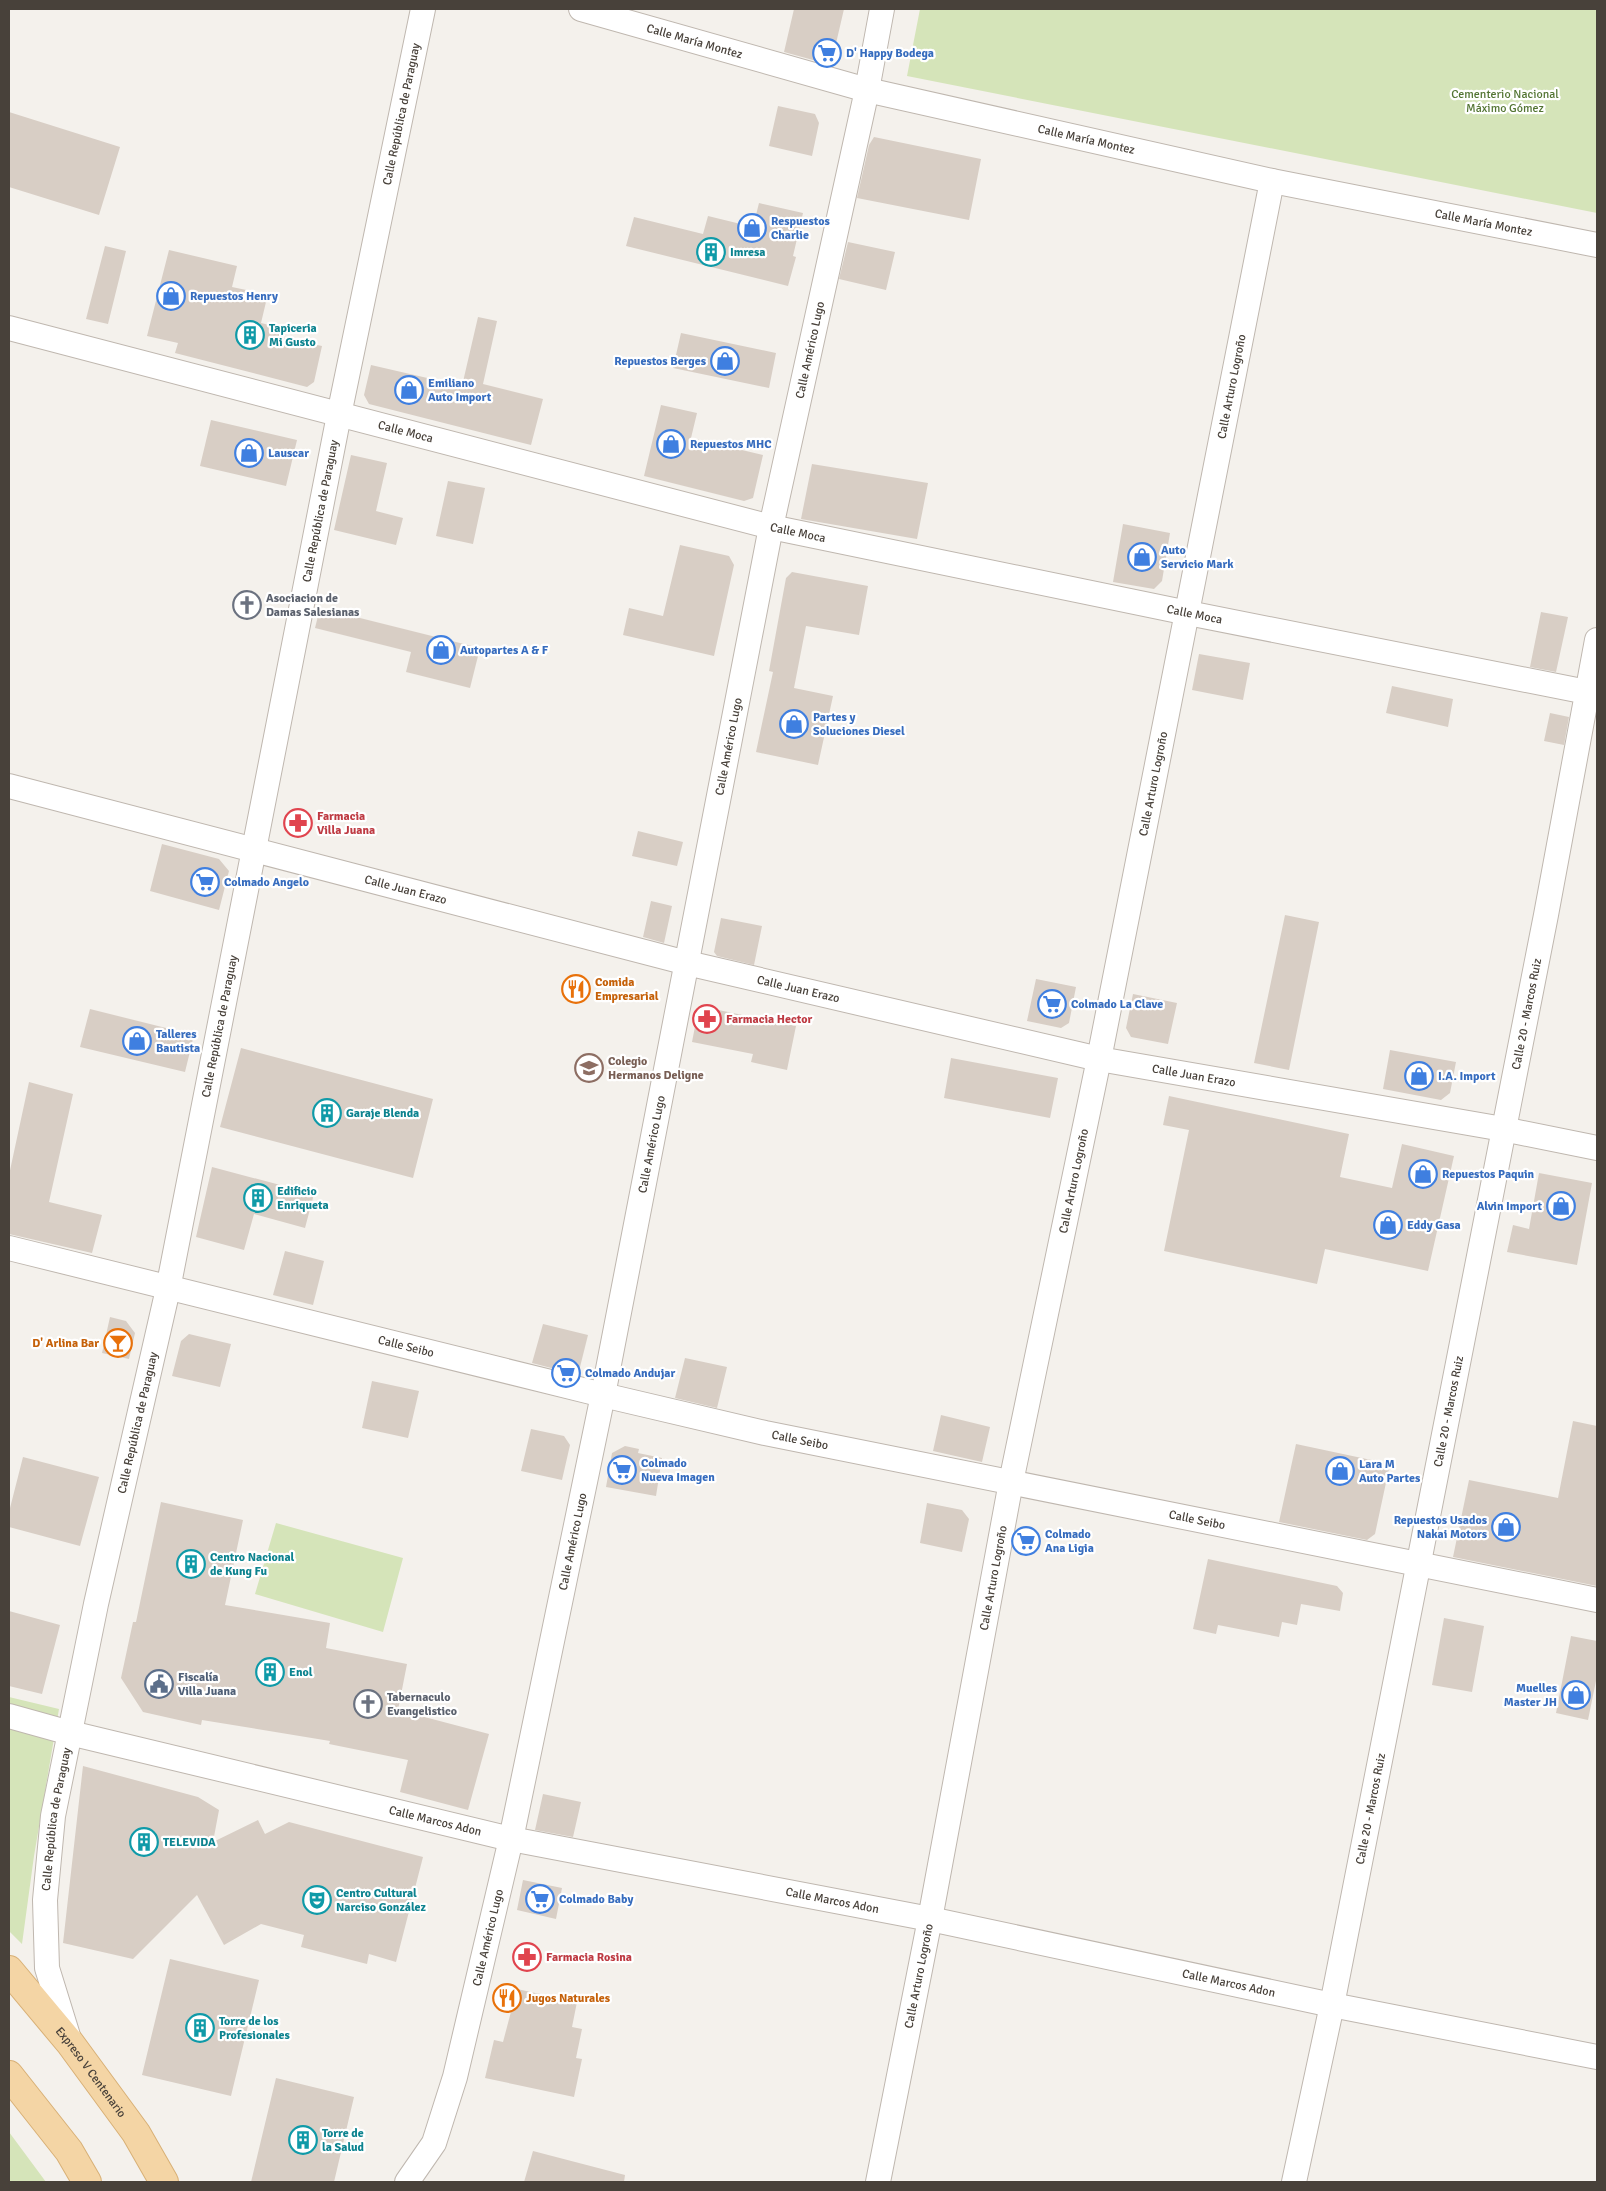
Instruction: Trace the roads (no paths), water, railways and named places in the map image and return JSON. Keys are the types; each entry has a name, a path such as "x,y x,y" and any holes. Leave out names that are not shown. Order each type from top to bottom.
{"main road":[{"name":"Expreso V Centenario","path":"9,1970 70,2043 136,2133 164,2182"},
{"path":"9,2075 69,2151 87,2182"}],"street":[{"name":"Calle República de Paraguay","path":"70,2043 47,1968 45,1900 53,1816 96,1604 168,1289 339,414 423,9"},
{"name":"Calle María Montez","path":"581,9 867,90 1272,181 1597,245"},
{"name":"Calle Américo Lugo","path":"407,2182 434,2143 455,2077 511,1839 602,1395 771,527 867,90 882,9"},
{"name":"Calle Arturo Logroño","path":"878,2182 930,1919 1011,1482 1188,613 1272,181"},
{"name":"Calle Moca","path":"9,328 771,527 1188,613 1592,692"},
{"name":"Calle 20 - Marcos Ruiz","path":"1294,2182 1332,2005 1592,692 1597,640"},
{"name":"Calle Juan Erazo","path":"9,786 687,963 1098,1059 1504,1129 1597,1148"},
{"name":"Calle Seibo","path":"9,1248 168,1289 602,1395 775,1434 1597,1600"},
{"path":"9,1716 70,1733"},
{"name":"Calle Marcos Adon","path":"70,1733 511,1839 930,1919 1332,2005 1597,2057"}],"place":[{"name":"D' Happy Bodega","path":"827,53"},
{"name":"Respuestos Charlie","path":"752,228"},
{"name":"Imresa","path":"711,252"},
{"name":"Repuestos Henry","path":"171,296"},
{"name":"Tapiceria Mi Gusto","path":"250,335"},
{"name":"Repuestos Berges","path":"725,361"},
{"name":"Emiliano Auto Import","path":"409,390"},
{"name":"Repuestos MHC","path":"671,444"},
{"name":"Lauscar","path":"249,453"},
{"name":"Auto Servicio Mark","path":"1142,557"},
{"name":"Asociacion de Damas Salesianas","path":"247,605"},
{"name":"Autopartes A & F","path":"441,650"},
{"name":"Partes y Soluciones Diesel","path":"794,724"},
{"name":"Farmacia Villa Juana","path":"298,823"},
{"name":"Colmado Angelo","path":"205,882"},
{"name":"Comida Empresarial","path":"576,989"},
{"name":"Colmado La Clave","path":"1052,1004"},
{"name":"Farmacia Hector","path":"707,1019"},
{"name":"Talleres Bautista","path":"137,1041"},
{"name":"Colegio Hermanos Deligne","path":"589,1068"},
{"name":"I.A. Import","path":"1419,1076"},
{"name":"Garaje Blenda","path":"327,1113"},
{"name":"Repuestos Paquin","path":"1423,1174"},
{"name":"Edificio Enriqueta","path":"258,1198"},
{"name":"Alvin Import","path":"1561,1206"},
{"name":"Eddy Gasa","path":"1388,1225"},
{"name":"D' Arlina Bar","path":"118,1343"},
{"name":"Colmado Andujar","path":"566,1373"},
{"name":"Colmado Nueva Imagen","path":"622,1470"},
{"name":"Lara M Auto Partes","path":"1340,1471"},
{"name":"Repuestos Usados Nakai Motors","path":"1506,1527"},
{"name":"Colmado Ana Ligia","path":"1026,1541"},
{"name":"Centro Nacional de Kung Fu","path":"191,1564"},
{"name":"Enol","path":"270,1672"},
{"name":"Fiscalía Villa Juana","path":"159,1684"},
{"name":"Muelles Master JH","path":"1576,1695"},
{"name":"Tabernaculo Evangelistico","path":"368,1704"},
{"name":"TELEVIDA","path":"144,1842"},
{"name":"Colmado Baby","path":"540,1899"},
{"name":"Centro Cultural Narciso González","path":"317,1900"},
{"name":"Farmacia Rosina","path":"527,1957"},
{"name":"Jugos Naturales","path":"507,1998"},
{"name":"Torre de los Profesionales","path":"200,2028"},
{"name":"Torre de la Salud","path":"303,2140"}],"park label":[{"name":"Cementerio Nacional Máximo Gómez","path":"1505,101"}]}
